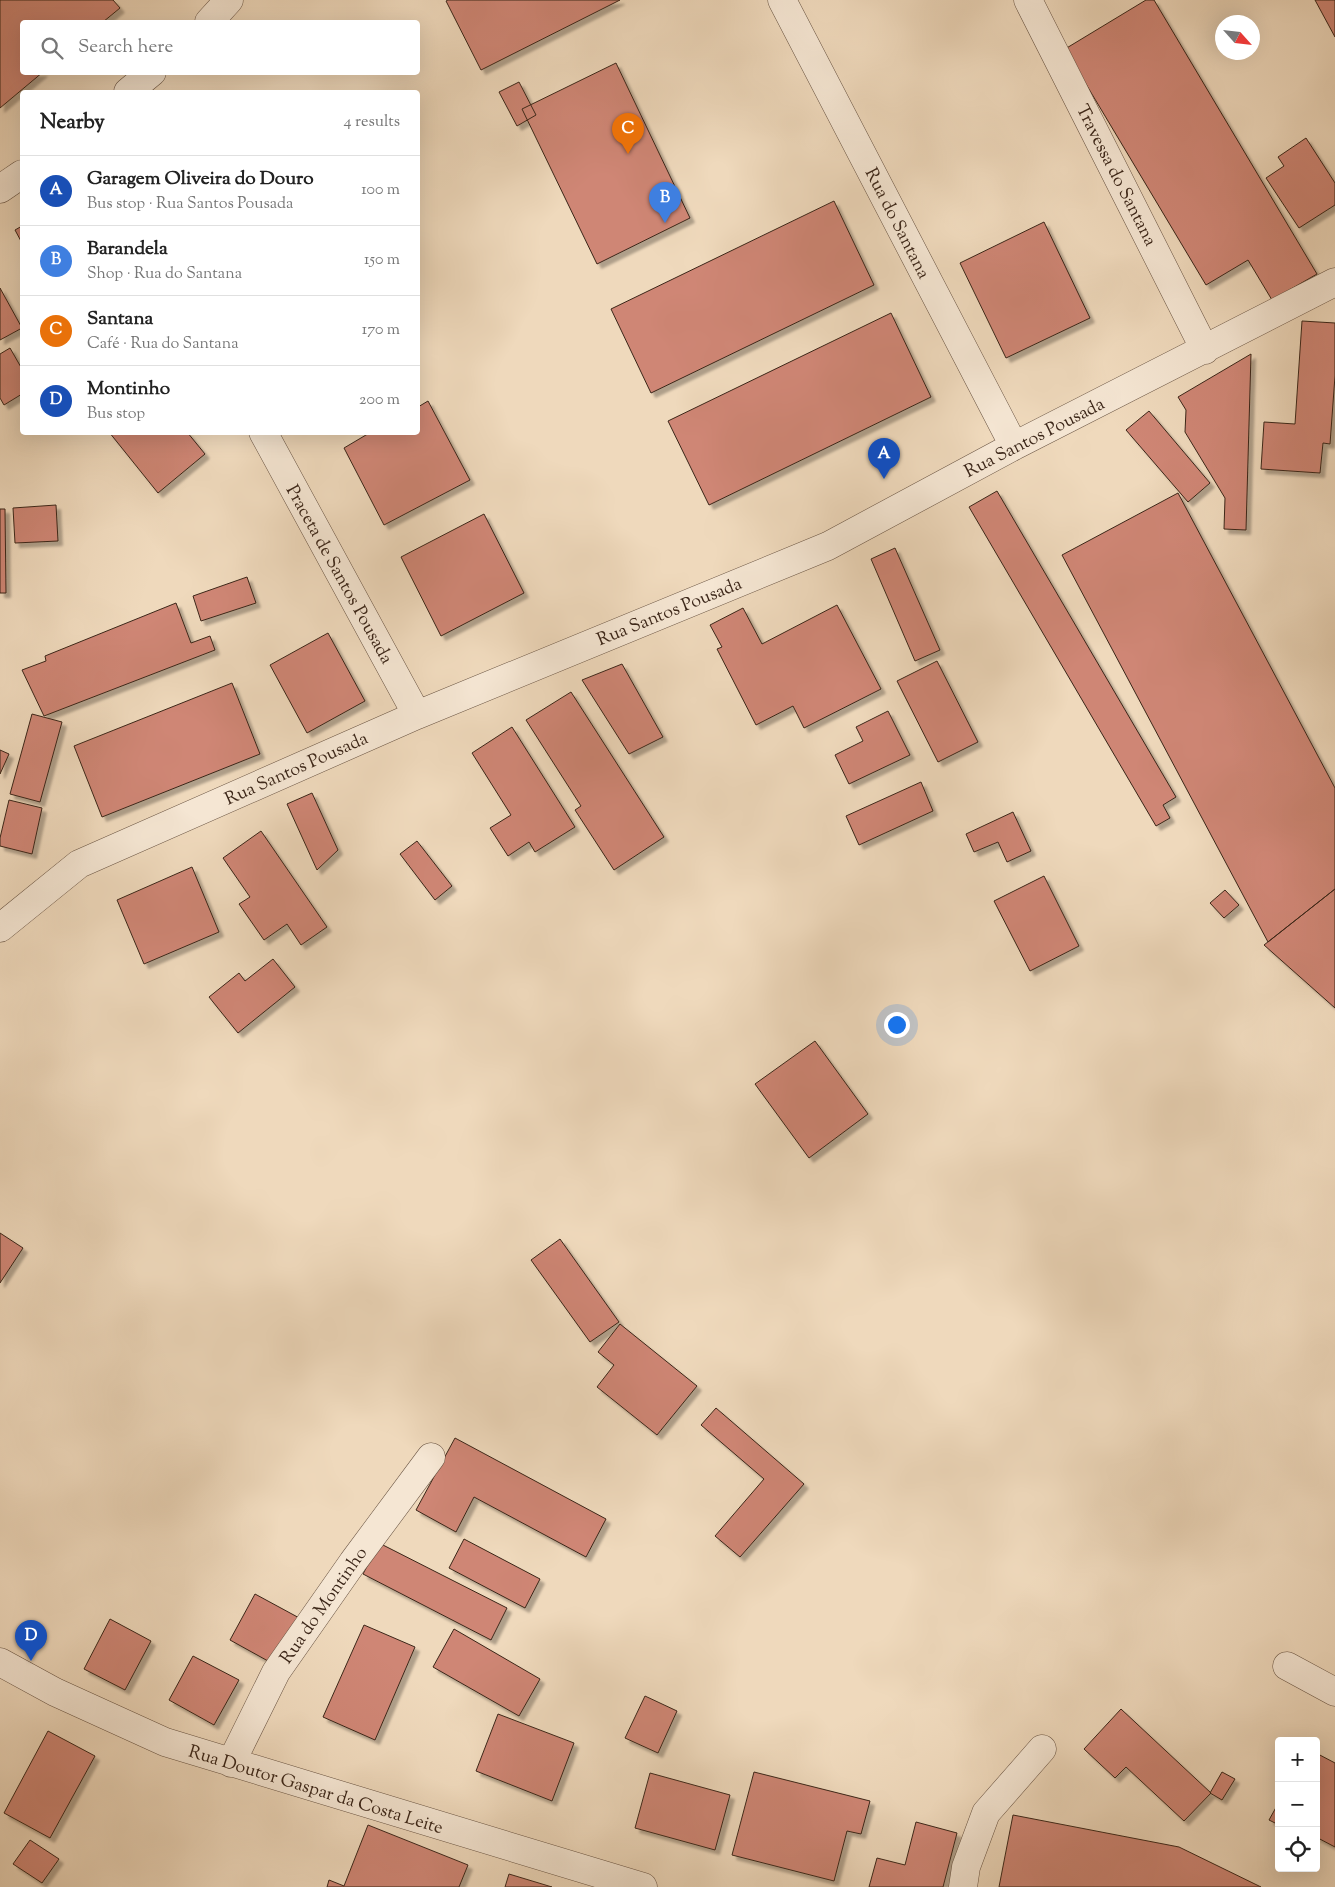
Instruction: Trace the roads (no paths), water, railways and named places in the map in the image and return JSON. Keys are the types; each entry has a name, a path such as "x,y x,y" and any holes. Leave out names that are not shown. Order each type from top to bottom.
{"street":[{"path":"211,20 229,0"},
{"name":"Rua do Santana","path":"782,0 1014,446"},
{"name":"Travessa do Santana","path":"1028,0 1205,350"},
{"path":"130,90 148,75"},
{"path":"0,189 20,175"},
{"name":"Rua Santos Pousada","path":"0,928 79,864 417,715 828,546 1014,446 1335,282"},
{"name":"Praceta de Santos Pousada","path":"265,435 417,715"},
{"name":"Rua do Montinho","path":"231,1763 276,1672 353,1562 431,1456"},
{"name":"Rua Doutor Gaspar da Costa Leite","path":"0,1662 55,1692 165,1742 643,1887"},
{"path":"1287,1666 1335,1692"},
{"path":"963,1887 966,1867 986,1813 1042,1749"}],"place":[{"name":"Santana","path":"628,154"},
{"name":"Barandela","path":"665,223"},
{"name":"Garagem Oliveira do Douro","path":"884,479"},
{"name":"Montinho","path":"31,1661"}]}
